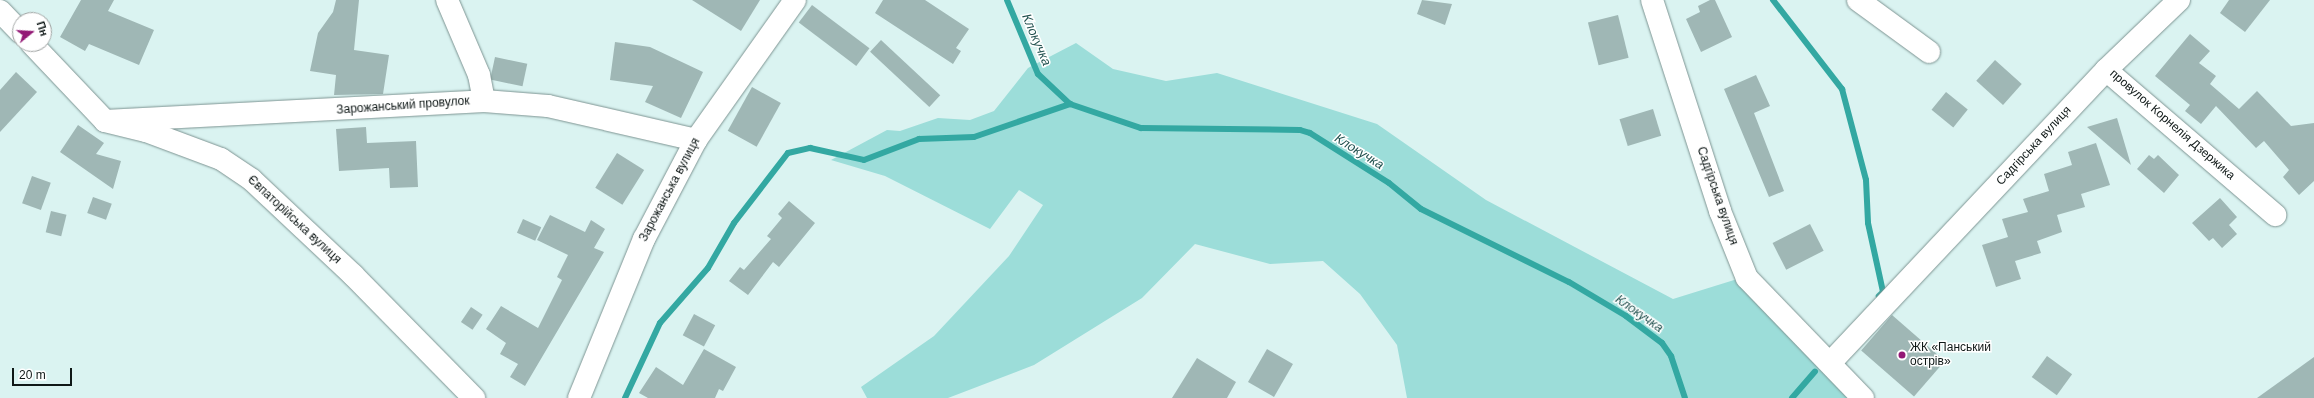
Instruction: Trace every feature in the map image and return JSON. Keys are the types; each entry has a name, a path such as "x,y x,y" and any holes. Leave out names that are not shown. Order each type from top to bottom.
{"street":[{"path":"447,0 479,75 484,101"},
{"name":"Зарожанська вулиця","path":"578,398 644,239 696,140 795,0"},
{"name":"Садгірська вулиця","path":"1652,0 1720,211 1747,278 1830,362 1863,398"},
{"path":"1858,0 1929,52"},
{"name":"провулок Корнелія Дзержика","path":"2179,0 2106,70 2275,215"},
{"path":"0,11 12,24"},
{"path":"40,52 105,121"},
{"name":"Садгірська вулиця","path":"1830,362 2106,70"},
{"name":"Зарожанський провулок","path":"105,121 484,101 548,106 696,140"},
{"name":"Євпаторійська вулиця","path":"105,121 146,131 221,159 252,180 353,275 474,398"}],"shaded area":[{"path":"1076,43 1113,69 1166,81 1217,73 1377,124 1486,200 1673,299 1747,276 1866,398 1407,398 1397,345 1360,294 1323,261 1270,264 1195,244 1142,298 1034,365 948,398 867,398 861,387 934,336 1009,256 1043,205 1019,190 990,229 885,176 831,160 887,130 900,131 938,118 970,120 994,111 1028,68"}],"building":[{"path":"81,0 114,0 108,11 154,30 139,65 89,44 85,51 60,37"},
{"path":"336,0 359,0 354,50 389,55 383,94 334,95 336,75 310,71 318,33 333,12"},
{"path":"692,0 760,0 741,31"},
{"path":"883,0 925,0 969,29 956,48 961,51 953,64 875,13"},
{"path":"1422,0 1452,4 1445,25 1417,14"},
{"path":"1710,0 1715,0 1732,37 1701,52 1686,19 1700,12 1698,6"},
{"path":"2229,0 2270,0 2245,32 2220,13"},
{"path":"812,5 870,48 856,66 799,23"},
{"path":"1618,15 1629,58 1599,65 1588,22"},
{"path":"2190,34 2210,51 2199,63 2216,76 2210,84 2239,109 2257,91 2291,126 2314,123 2314,181 2299,195 2283,177 2289,170 2264,141 2256,148 2216,106 2201,124 2185,111 2190,105 2155,76"},
{"path":"881,40 940,95 929,107 870,52"},
{"path":"615,42 650,47 703,72 681,118 645,102 653,86 610,80"},
{"path":"495,57 527,64 522,86 490,79"},
{"path":"1995,60 2022,84 2003,105 1976,81"},
{"path":"16,72 37,92 0,132 0,90"},
{"path":"1756,75 1770,106 1754,113 1784,191 1769,197 1724,89"},
{"path":"752,87 781,103 757,147 728,131"},
{"path":"1946,92 1968,110 1953,127 1932,110"},
{"path":"1653,109 1661,136 1628,146 1620,119"},
{"path":"2117,118 2131,165 2087,127"},
{"path":"78,125 104,143 96,154 121,161 113,189 60,152"},
{"path":"366,127 367,143 416,141 418,187 390,188 389,168 339,171 336,129"},
{"path":"2096,143 2110,185 2081,194 2085,207 2057,215 2062,232 2037,241 2041,253 2015,261 2021,279 1996,287 1982,245 2008,237 2002,219 2028,212 2023,199 2049,191 2044,174 2072,165 2068,152"},
{"path":"617,153 644,170 622,205 595,188"},
{"path":"2149,155 2154,159 2158,155 2179,175 2164,193 2137,169"},
{"path":"32,176 51,183 41,210 22,203"},
{"path":"93,197 112,204 106,220 87,213"},
{"path":"2220,198 2237,217 2229,225 2237,234 2222,248 2213,238 2209,241 2192,223"},
{"path":"789,201 815,223 779,267 773,262 748,295 729,281 740,267 744,270 771,239 767,236 782,218 778,214"},
{"path":"51,211 67,215 61,236 46,232"},
{"path":"550,215 585,232 591,220 605,229 594,248 604,252 525,386 510,377 518,364 500,354 506,343 486,329 501,306 538,328 562,280 557,277 568,255 537,240"},
{"path":"523,219 541,227 535,241 517,233"},
{"path":"1810,224 1824,251 1786,270 1773,243"},
{"path":"471,307 483,315 473,330 461,322"},
{"path":"694,314 715,325 704,346 683,335"},
{"name":"ЖК «Панський острів»","path":"1892,315 1945,361 1914,396 1861,350"},
{"path":"704,349 736,367 723,391 719,389 715,398 648,398 639,393 656,367 683,385"},
{"path":"1267,349 1293,364 1274,397 1248,382"},
{"path":"2047,356 2072,374 2057,395 2032,377"},
{"path":"2314,357 2314,398 2257,398"},
{"path":"1197,358 1236,382 1227,398 1172,398"}],"waterway":[{"name":"Клокучка","path":"1007,0 1038,74 1070,104 1141,128 1300,130 1310,133 1389,183 1421,209 1569,282 1626,316 1662,343 1671,356 1685,398"},
{"path":"1773,0 1842,89 1866,180 1868,223 1883,292 1879,296"},
{"path":"625,398 660,323 708,268 734,223 788,153 810,148 864,160 919,139 974,137 1070,104"},
{"path":"1792,398 1815,372"}],"place":[{"name":"ЖК «Панський острів»","path":"1902,355"}]}
